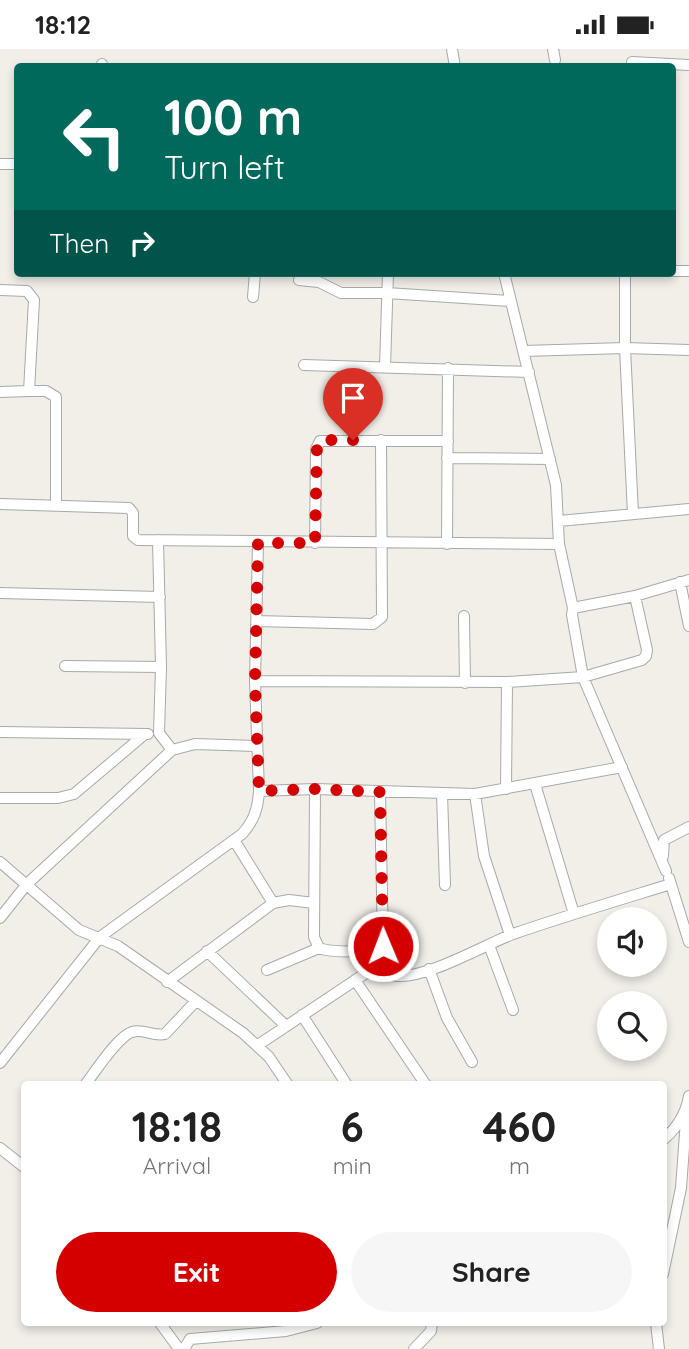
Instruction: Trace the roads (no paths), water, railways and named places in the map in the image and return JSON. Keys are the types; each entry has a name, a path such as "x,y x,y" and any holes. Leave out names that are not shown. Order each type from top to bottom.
{"street":[{"path":"632,62 651,63"},
{"path":"253,297 255,277"},
{"path":"385,367 388,277"},
{"path":"506,277 550,459 559,521 559,544 573,608 583,677 666,871 689,942"},
{"path":"625,277 625,348 633,513"},
{"path":"299,280 319,282 341,293 387,293 510,301"},
{"path":"0,290 27,291 34,300 29,391"},
{"path":"523,351 625,348 689,350"},
{"path":"304,365 529,372"},
{"path":"447,544 448,368"},
{"path":"0,392 46,391 56,397 56,505"},
{"path":"315,543 317,444 326,440 448,441"},
{"path":"257,621 373,624 379,621 383,612 381,440"},
{"path":"447,458 550,459"},
{"path":"0,504 129,508 133,513 133,536 138,540 559,544"},
{"path":"559,521 689,509"},
{"path":"158,540 161,667 159,733 172,750"},
{"path":"0,1063 100,937 234,840 250,825 258,804 259,791 255,681 258,543"},
{"path":"573,608 635,596 684,581 689,626"},
{"path":"0,593 160,597"},
{"path":"255,681 465,683 583,677 642,660 646,656 635,596"},
{"path":"464,616 465,683"},
{"path":"65,666 161,667"},
{"path":"506,789 508,682"},
{"path":"0,732 159,733"},
{"path":"0,798 58,798 74,794 145,734"},
{"path":"0,918 27,884 172,750 195,744 256,746"},
{"path":"259,791 315,789 475,794 622,767"},
{"path":"535,784 574,915"},
{"path":"315,789 314,937 319,948 326,951 376,954 394,975 429,969 510,936 671,884"},
{"path":"380,792 381,963"},
{"path":"442,794 444,885"},
{"path":"475,794 484,856 510,936"},
{"path":"666,871 664,840 689,827"},
{"path":"234,840 274,903"},
{"path":"0,862 79,930 118,946 258,1045 270,1057 285,1081"},
{"path":"167,982 274,903 289,900 314,903"},
{"path":"489,945 513,1010"},
{"path":"267,970 319,948"},
{"path":"207,951 286,1026"},
{"path":"258,1045 381,963"},
{"path":"429,969 447,1018 472,1062"},
{"path":"355,980 423,1081"},
{"path":"88,1081 123,1037 135,1031 164,1034 196,1001"},
{"path":"302,1015 344,1081"},
{"path":"667,1136 681,1122 688,1101"},
{"path":"667,1255 687,1154 688,1101"},
{"path":"1,1152 21,1162"},
{"path":"162,1326 179,1349"},
{"path":"228,1326 230,1335"},
{"path":"414,1349 432,1331 432,1326"},
{"path":"656,1326 659,1349"},
{"path":"184,1349 190,1339 285,1327"}]}
